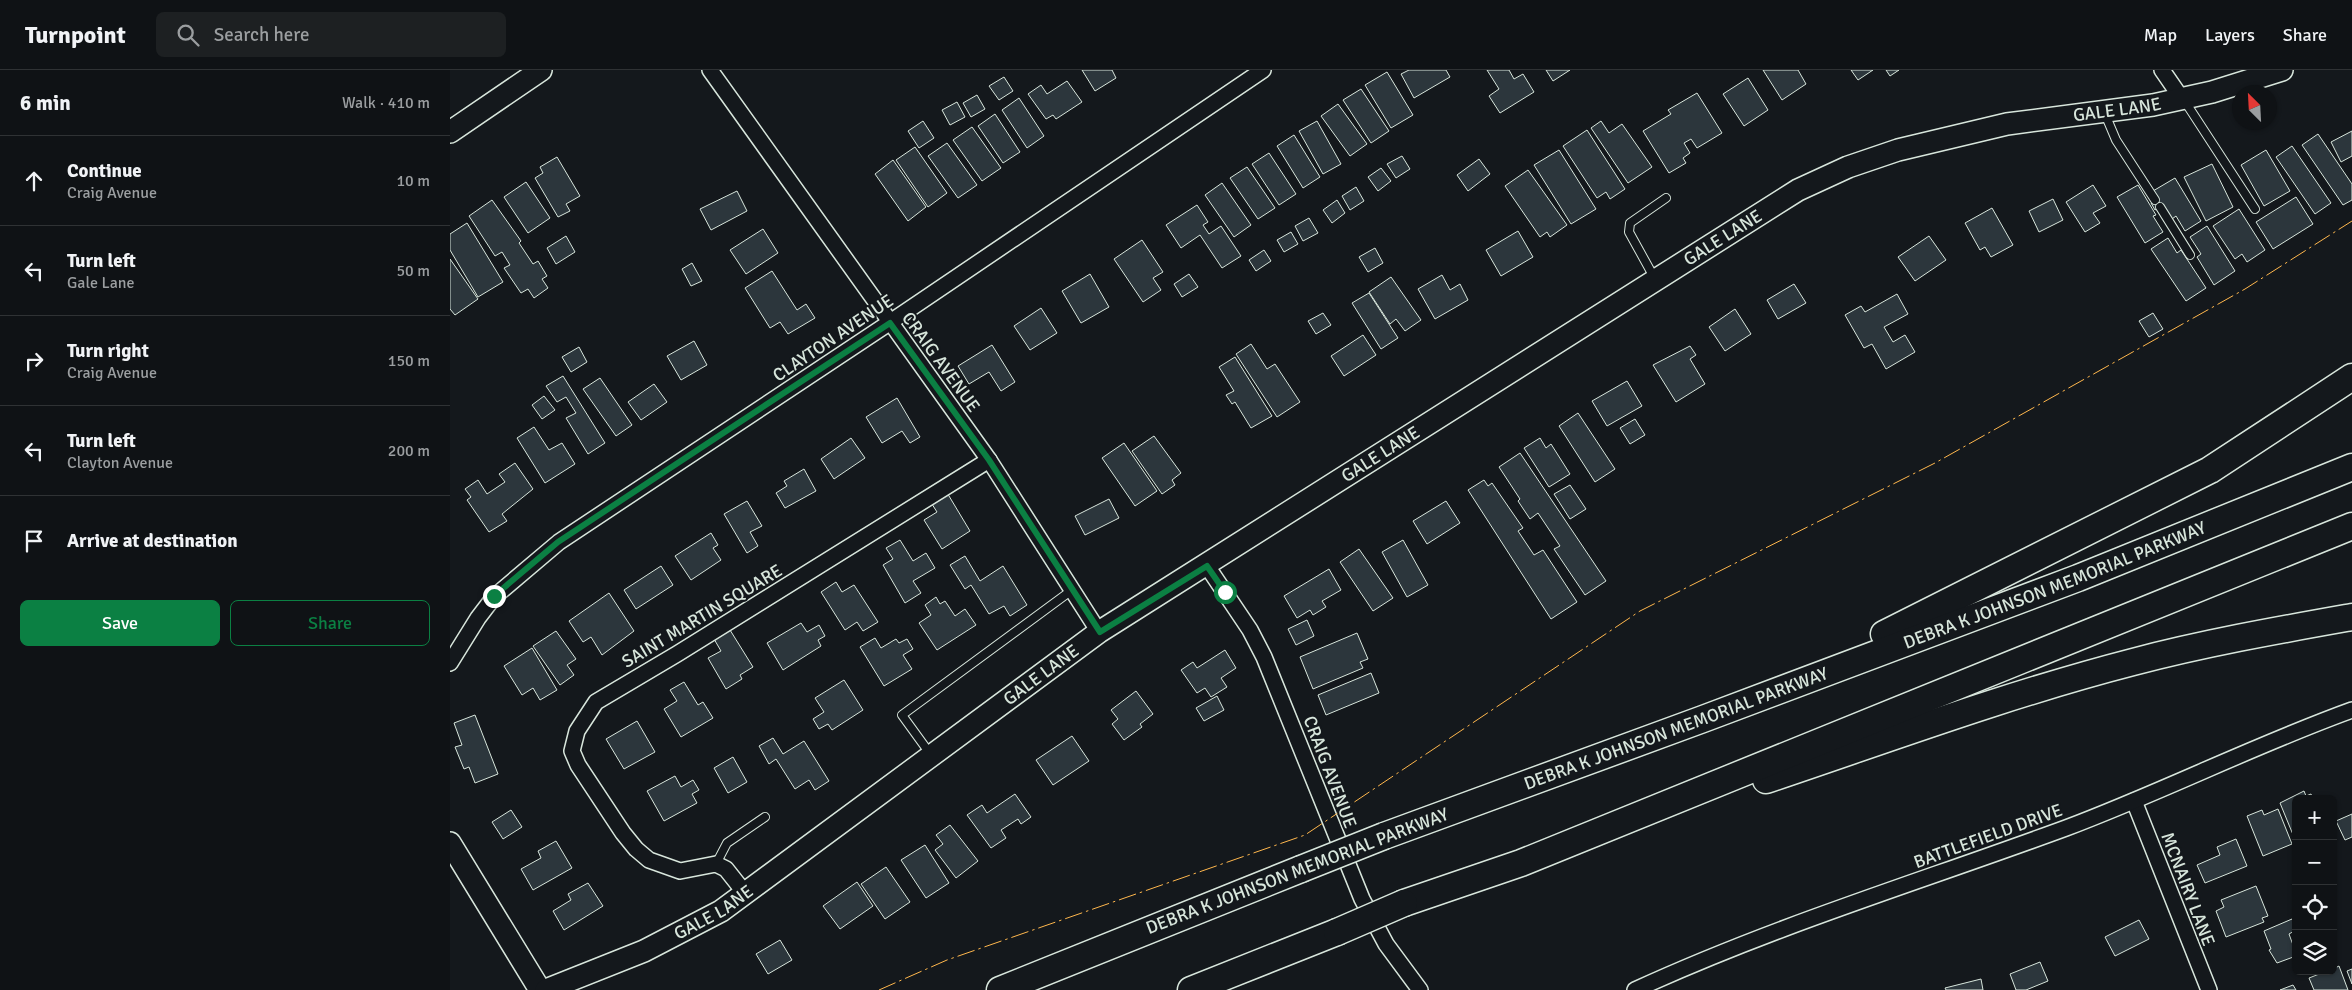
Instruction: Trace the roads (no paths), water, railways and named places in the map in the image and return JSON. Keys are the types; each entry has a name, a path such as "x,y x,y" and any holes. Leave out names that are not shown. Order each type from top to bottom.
{"highway":[{"path":"1703,719 1918,618 2210,470 2352,377"},
{"name":"DEBRA K JOHNSON MEMORIAL PARKWAY","path":"1000,990 1384,836 2078,578 2352,467"},
{"path":"1521,863 2352,526"},
{"path":"1191,990 1337,932 1404,903 2074,679 2219,642 2352,617"}],"street":[{"path":"450,132 541,70"},
{"name":"CRAIG AVENUE","path":"710,70 989,460 1100,632"},
{"name":"CLAYTON AVENUE","path":"450,663 494,596 558,542 890,323 1263,70"},
{"path":"2162,70 2182,98"},
{"name":"GALE LANE","path":"546,990 644,951 721,911 1100,632 1798,190 1848,167 1898,150 2007,124 2104,112 2182,98 2282,70"},
{"name":"SAINT MARTIN SQUARE","path":"716,864 680,871 649,860 623,834 578,765 572,751 577,731 596,702 677,654 989,460"},
{"name":"CRAIG AVENUE","path":"1207,566 1250,630 1264,657 1299,740 1330,824 1370,916 1394,956 1420,990"},
{"name":"BATTLEFIELD DRIVE","path":"1635,990 1755,941 2134,801 2305,727 2352,710"},
{"name":"MCNAIRY LANE","path":"2134,801 2209,990"},
{"path":"450,843 540,990"},
{"path":"716,864 726,869 745,893"}],"lane":[{"path":"2182,98 2255,209"},
{"path":"2104,112 2116,140 2190,255"},
{"path":"1655,279 1629,232 1630,223 1666,198"},
{"path":"932,756 902,715 1072,590"},
{"path":"716,864 727,844 765,817"}]}
